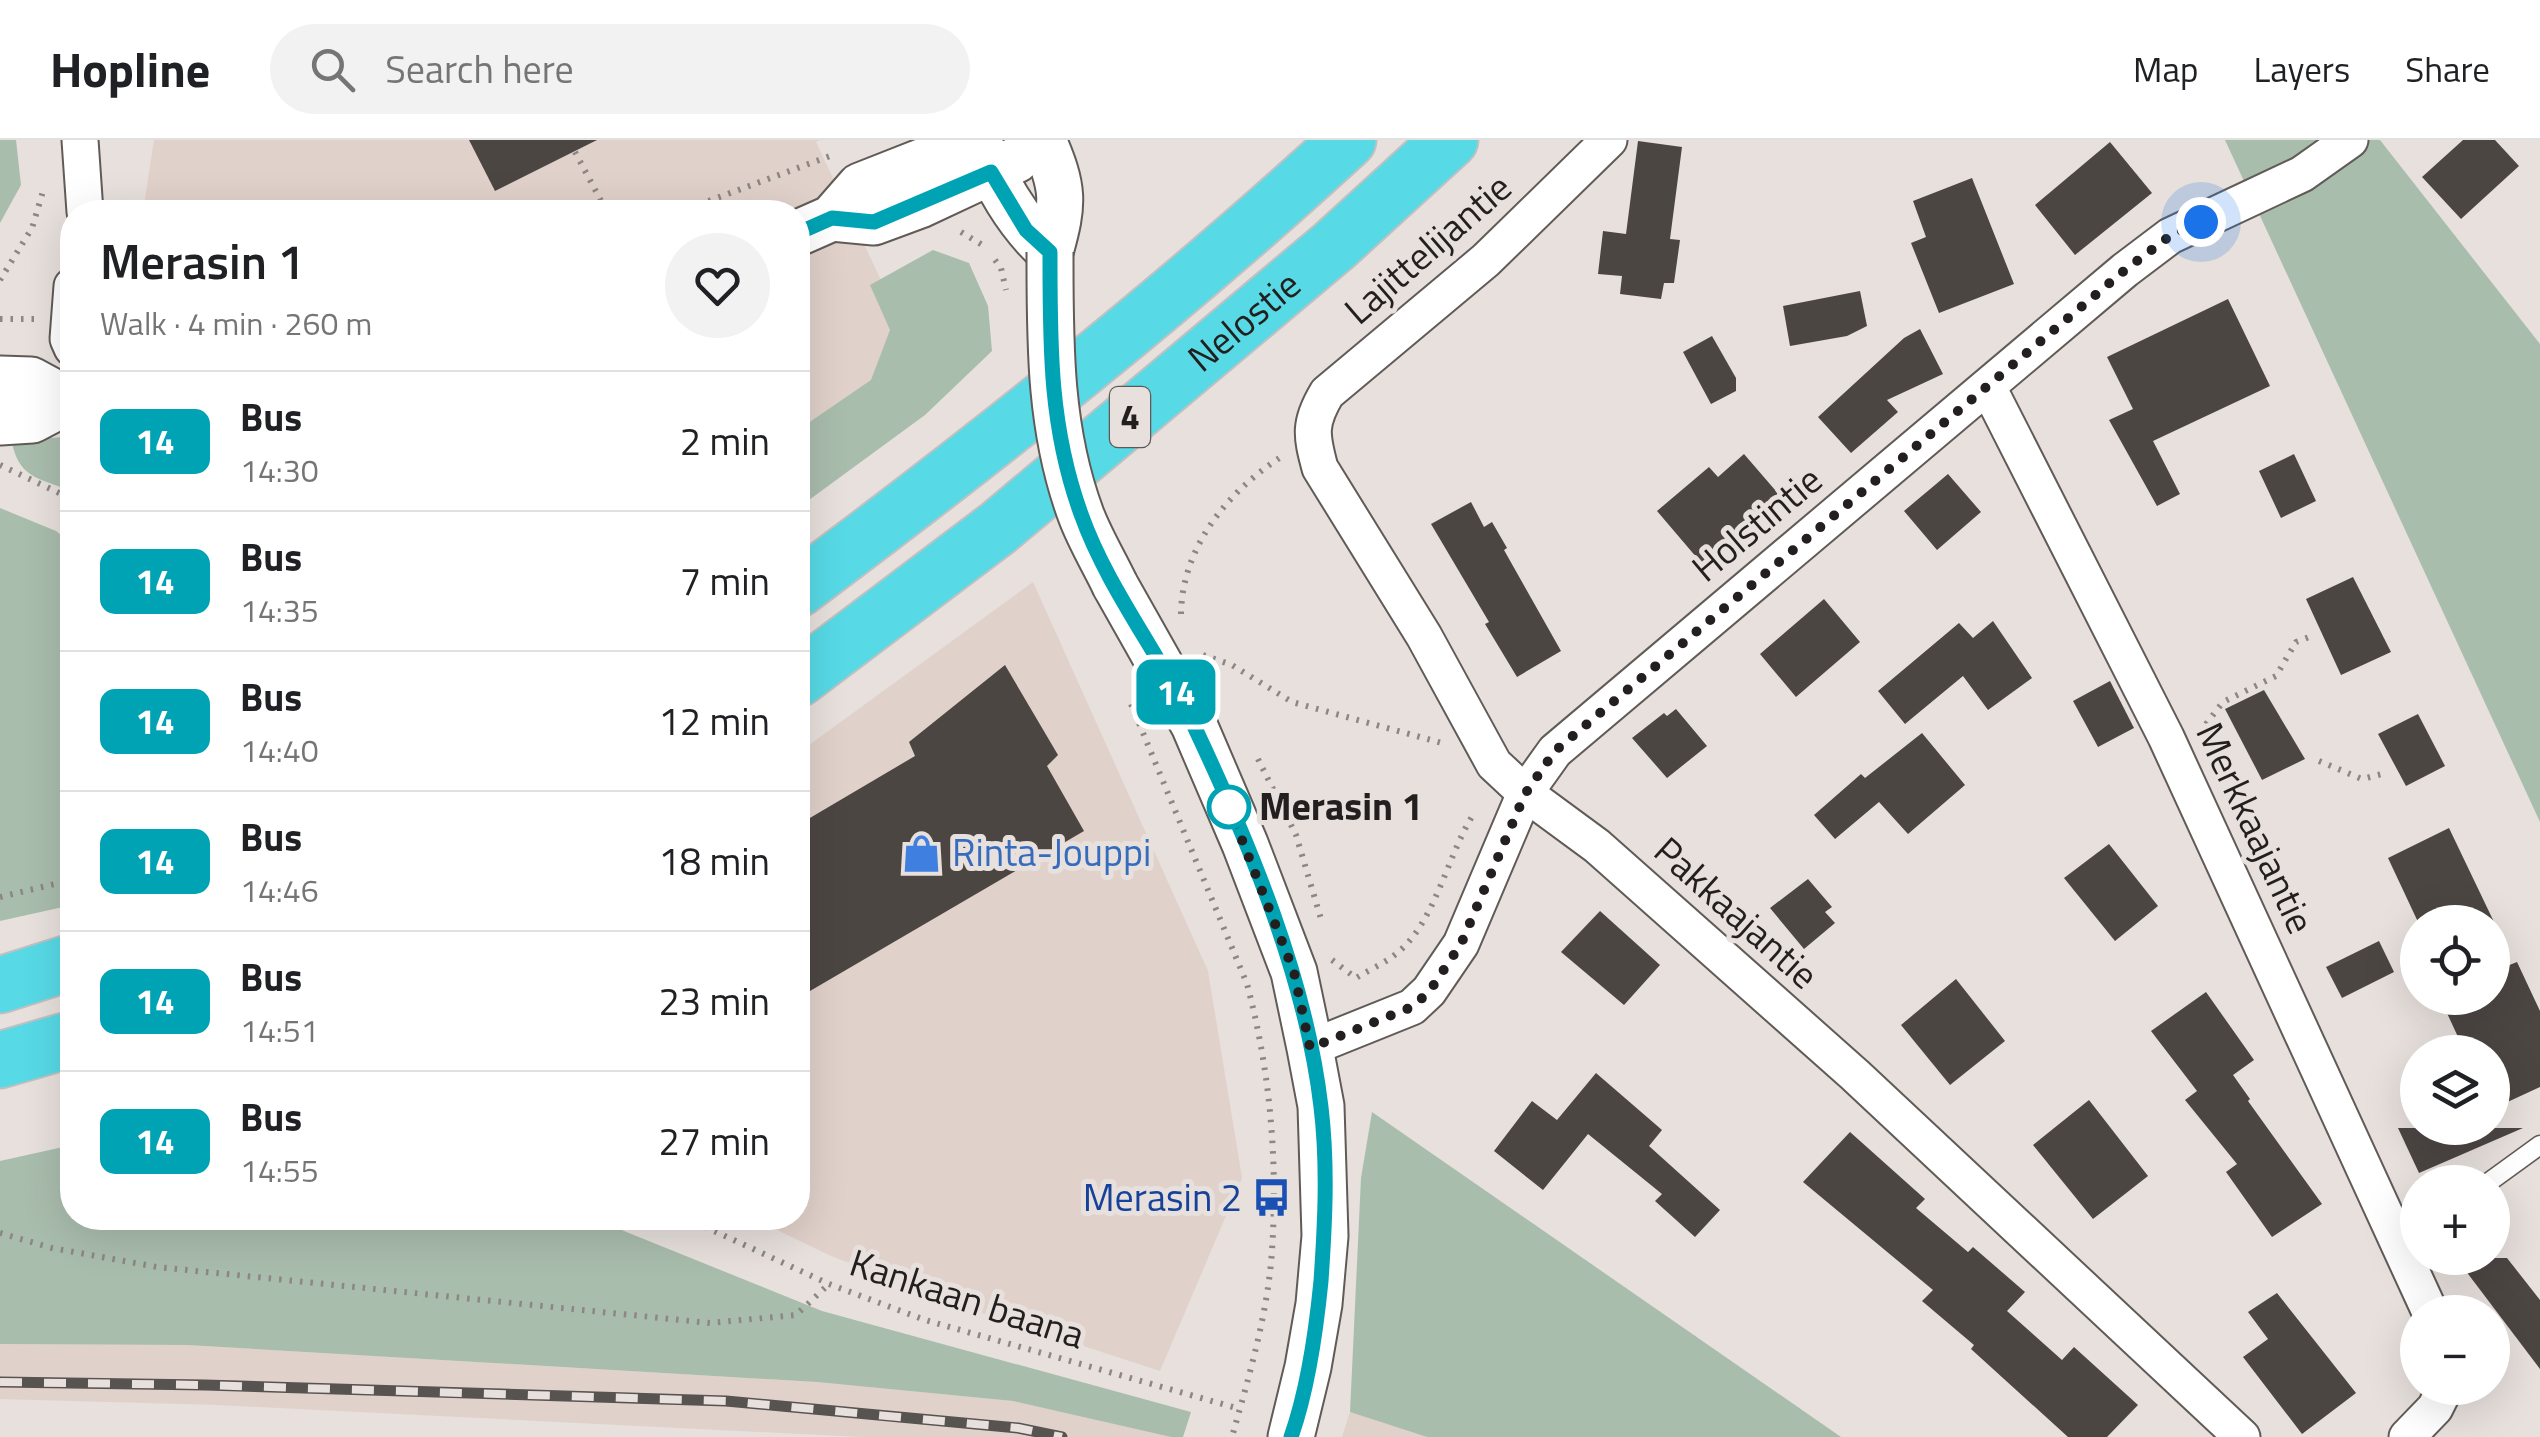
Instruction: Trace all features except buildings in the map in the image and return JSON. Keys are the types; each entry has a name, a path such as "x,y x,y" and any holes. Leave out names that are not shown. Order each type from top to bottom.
{"highway":[{"name":"Nelostie","path":"810,580 1109,350 1348,140"},
{"name":"Nelostie","path":"810,669 998,528 1334,246 1450,140"},
{"path":"0,985 60,974"},
{"path":"0,1060 60,1042"}],"street":[{"path":"80,140 84,200"},
{"name":"Lajittelijantie","path":"1312,438 1314,415 1327,393 1486,260 1609,140"},
{"name":"Holstintie","path":"1310,1048 1412,1007 1429,992 1461,944 1508,776 1555,751 2170,236 2302,174 2350,140"},
{"path":"815,225 874,222 982,151 1048,142 1058,176 1062,212 1050,252 1050,368 1060,443 1081,516 1194,725 1245,844 1294,972 1321,1106 1325,1236 1319,1304 1290,1437"},
{"path":"982,151 1026,230 1050,252"},
{"path":"0,380 31,380 60,395"},
{"name":"Merkkaajantie","path":"1988,386 2166,737 2400,1222"},
{"path":"0,422 32,420 60,405"},
{"name":"Pakkaajantie","path":"1312,438 1320,468 1508,776 1597,846 1855,1074 2242,1437"},
{"path":"2408,1437 2436,1405"}],"lane":[{"path":"2510,1168 2540,1146"}],"path":[{"path":"575,152 601,200"},
{"path":"711,200 838,153"},
{"path":"0,280 32,228 44,194 43,176"},
{"path":"1181,616 1181,598 1190,567 1214,518 1250,478 1312,438"},
{"path":"0,465 60,494"},
{"path":"2206,724 2222,702 2276,676 2296,642 2309,637"},
{"path":"1189,650 1232,666 1306,708 1508,776"},
{"path":"1126,692 1246,984 1268,1084 1272,1252 1259,1335 1232,1437"},
{"path":"1250,744 1296,835 1324,926"},
{"path":"2320,762 2362,779 2382,774"},
{"path":"1328,943 1332,960 1356,978 1398,953 1420,927 1461,834 1485,796 1508,776"},
{"path":"0,898 60,883"},
{"name":"Kankaan baana","path":"712,1230 829,1284 925,1320 1240,1409"},
{"path":"0,1233 52,1248 157,1267 710,1323 796,1315 829,1284"}],"shaded area":[{"path":"154,140 820,140 816,142 902,325 879,389 810,443 810,200 145,200"},
{"path":"1033,582 1208,971 1242,1178 1160,1371 985,1314 831,1256 777,1230 810,1230 810,744"},
{"path":"0,1344 187,1345 817,1382 1013,1401 1171,1437 861,1437 218,1405 0,1399"},
{"path":"1350,1412 1427,1437 1342,1437"}],"green space":[{"path":"0,140 16,140 21,185 0,223"},
{"path":"2225,140 2380,140 2540,344 2540,822"},
{"path":"933,250 969,263 988,306 992,351 925,415 810,499 810,422 871,380 890,330 870,285"},
{"path":"11,437 60,437 60,487 39,479 18,461"},
{"path":"0,508 60,534 60,908 0,921"},
{"path":"1372,1112 1841,1437 1427,1437 1350,1412 1361,1178"},
{"path":"60,1148 60,1230 621,1230 822,1311 1191,1412 1183,1437 1171,1437 1013,1401 817,1382 187,1345 0,1344 0,1161"}],"railway":[{"path":"0,1382 726,1401 1018,1428 1062,1437"}],"bus line":[{"name":"14","path":"810,228 832,218 874,222 991,172 1026,230 1050,252 1050,368 1060,443 1081,516 1194,725 1294,972 1310,1048 1321,1106 1325,1236 1319,1304 1291,1437"}],"place":[{"name":"Merasin 1","path":"1229,807"},
{"name":"Rinta-Jouppi","path":"922,853"},
{"name":"Merasin 2","path":"1272,1198"}],"route":[{"path":"1229,807 1294,972 1310,1048 1412,1007 1443,974 1461,944 1525,794 1555,751 2125,270 2170,236 2201,222"}]}
